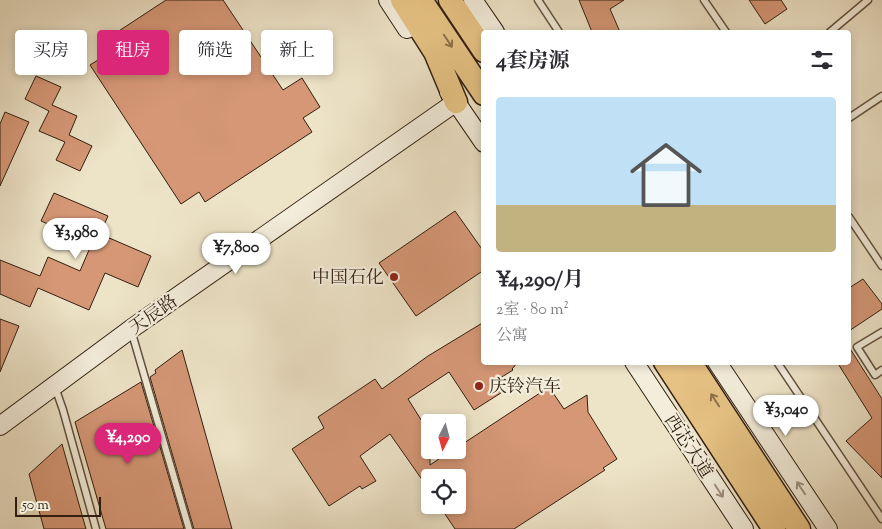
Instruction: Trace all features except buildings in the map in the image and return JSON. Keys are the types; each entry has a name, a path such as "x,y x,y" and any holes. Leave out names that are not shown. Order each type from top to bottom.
{"highway":[{"path":"402,0 435,52 456,102"},
{"path":"421,0 481,90"},
{"path":"450,0 481,46"},
{"path":"455,0 481,33"},
{"name":"西芯大道","path":"667,365 774,529"},
{"path":"692,365 799,529"}],"main road":[{"path":"388,0 481,139"},
{"path":"473,0 494,30"},
{"name":"天辰路","path":"0,426 131,328 456,102"},
{"name":"西芯大道","path":"636,365 744,529"},
{"path":"719,365 828,529"}],"lane":[{"path":"538,0 558,30"},
{"path":"704,0 725,30"},
{"path":"832,30 868,0"},
{"path":"851,117 880,98"},
{"path":"851,220 882,266"},
{"path":"131,328 189,529"},
{"path":"882,332 857,347 874,375 882,370"},
{"path":"779,365 882,519"},
{"path":"54,386 63,410 96,529"}],"place":[{"name":"中国石化","path":"394,277"},
{"name":"庆铃汽车","path":"479,386"}]}
